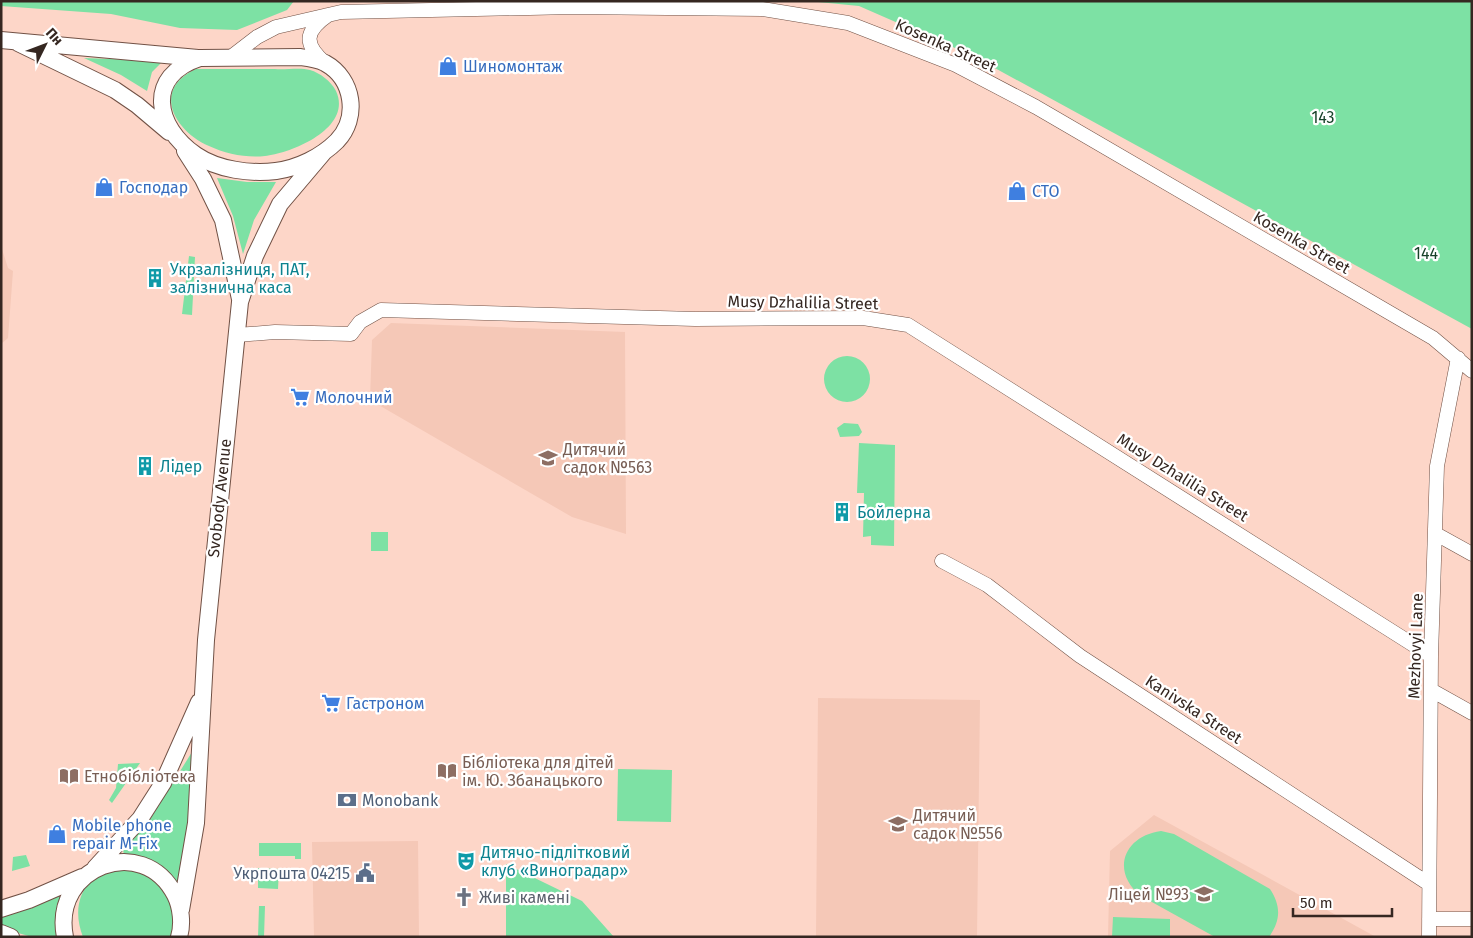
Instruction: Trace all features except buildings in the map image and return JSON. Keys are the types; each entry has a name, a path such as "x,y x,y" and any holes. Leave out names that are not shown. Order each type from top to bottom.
{"street":[{"name":"Kosenka Street","path":"231,57 257,37 276,27 331,13 572,7 762,9 848,23 956,65 1036,106 1432,338 1472,371"},
{"path":"18,43 115,90 137,105 197,156 219,166 248,172 276,171 298,166 324,152 338,140 349,121 352,110 348,88 335,70 316,55 309,42 309,36 316,24 331,13"},
{"path":"1,40 200,58 300,57 325,63"},
{"path":"178,140 165,120 162,106 165,83 177,69 200,58"},
{"name":"Svobody Avenue","path":"178,140 203,179 223,220 240,302"},
{"name":"Svobody Avenue","path":"66,937 64,916 66,904 73,889 140,819 163,783 178,754 202,695 215,533 240,302 255,256 280,204 324,152"},
{"name":"Musy Dzhalilia Street","path":"237,335 275,332 351,334 360,322 381,310 695,319 864,318 908,325 1431,656"},
{"name":"Mezhovyi Lane","path":"1429,937 1431,656 1437,466 1458,358"},
{"path":"1436,534 1472,554"},
{"name":"Kanivska Street","path":"942,561 987,585 1080,656 1429,884"},
{"path":"1431,690 1472,713"},
{"name":"Svobody Avenue","path":"180,935 181,910 196,823 204,701 202,695"},
{"path":"1,909 29,900 89,873 120,862 147,868 157,873 172,889 181,910"},
{"path":"1429,919 1472,919"},
{"path":"1,934 11,937"}],"shaded area":[{"path":"1,246 8,268 13,271 8,338 1,344"},
{"name":"Дитячий садок №563","path":"391,323 625,332 626,534 572,517 370,400 372,340"},
{"name":"Дитячий садок №556","path":"818,698 980,700 977,937 816,937"},
{"name":"Ліцей №93","path":"1154,815 1376,937 1108,937 1110,851"},
{"path":"418,841 419,937 314,937 312,842"}],"green space":[{"path":"1,1 294,1 287,10 237,30 180,28 111,14 1,6"},
{"name":"143","path":"808,1 1472,1 1472,329 971,55 859,6"},
{"path":"84,58 163,61 152,72 147,91 121,75"},
{"path":"196,69 310,70 325,78 336,91 339,104 336,116 328,127 317,136 290,150 265,156 243,156 222,151 197,139 186,130 172,109 171,98 174,87 182,77"},
{"path":"217,178 247,182 276,182 254,220 243,254 233,216"},
{"path":"189,256 195,257 192,315 182,314"},
{"path":"847,356 860,360 866,366 870,379 866,392 860,398 847,402 834,398 828,392 824,379 828,366 834,360"},
{"path":"844,423 858,424 862,432 859,436 840,437 837,428"},
{"path":"859,443 895,445 894,546 871,545 871,536 863,537 864,493 857,493"},
{"path":"371,532 388,532 388,551 371,551"},
{"path":"192,752 197,754 179,888 156,864 141,858 124,855 123,850 149,821"},
{"path":"140,763 112,803 109,800 116,788 118,764"},
{"path":"618,769 672,770 671,822 617,821"},
{"path":"1161,831 1174,834 1270,889 1278,907 1278,913 1276,925 1269,937 1215,937 1141,896 1131,886 1126,876 1124,866 1126,856 1130,847 1138,840 1148,834"},
{"path":"259,843 301,843 301,859 295,859 295,856 259,856"},
{"path":"26,855 30,866 12,871 13,857"},
{"path":"506,864 582,901 614,937 506,937"},
{"path":"117,866 158,876 176,916 171,937 83,937 78,914 83,892 95,877"},
{"path":"258,868 279,869 278,889 258,888"},
{"path":"66,889 57,912 57,937 32,937 1,928 1,915"},
{"path":"259,906 265,906 264,937 258,937"},
{"path":"1113,917 1170,919 1170,937 1112,937"}],"place":[{"name":"Шиномонтаж","path":"448,66"},
{"name":"Господар","path":"104,187"},
{"name":"СТО","path":"1017,191"},
{"name":"Укрзалізниця, ПАТ, залізнична каса","path":"155,278"},
{"name":"Молочний","path":"300,397"},
{"name":"Дитячий садок №563","path":"548,458"},
{"name":"Лідер","path":"145,466"},
{"name":"Бойлерна","path":"842,512"},
{"name":"Гастроном","path":"331,703"},
{"name":"Бібліотека для дітей ім. Ю. Збанацького","path":"447,771"},
{"name":"Етнобібліотека","path":"69,776"},
{"name":"Monobank","path":"347,800"},
{"name":"Дитячий садок №556","path":"898,824"},
{"name":"Mobile phone repair M-Fix","path":"57,834"},
{"name":"Дитячо-підлітковий клуб «Виноградар»","path":"466,861"},
{"name":"Укрпошта 04215","path":"365,873"},
{"name":"Ліцей №93","path":"1204,894"},
{"name":"Живі камені","path":"464,897"}],"park label":[{"name":"144","path":"1426,253"}]}
